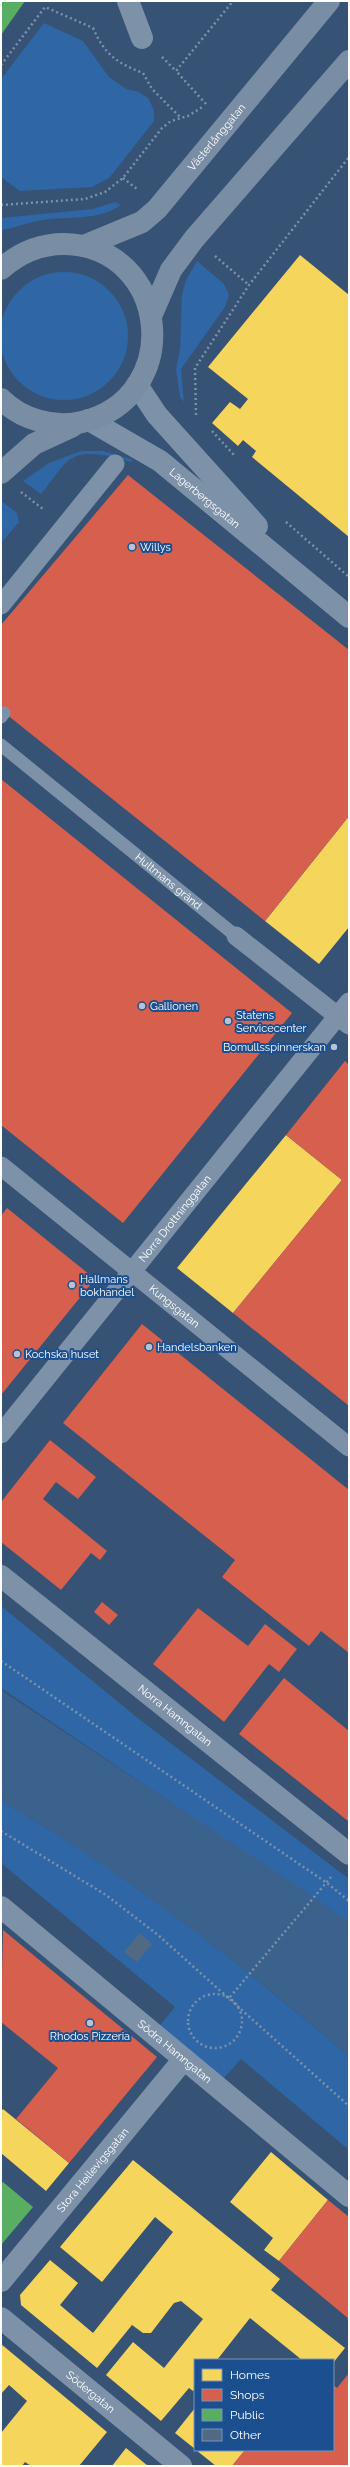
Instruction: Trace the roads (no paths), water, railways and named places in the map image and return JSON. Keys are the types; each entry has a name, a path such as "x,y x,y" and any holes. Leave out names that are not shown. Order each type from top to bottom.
{"main road":[{"name":"Västerlånggatan","path":"84,246 142,222 157,208 329,1"},
{"name":"Västerlånggatan","path":"151,316 171,270 194,239 349,60"},
{"name":"Västerlånggatan","path":"1,269 16,257 38,248 61,244 84,246 110,258 132,276 144,294 151,316 152,347 147,367 137,385 121,403 34,444 1,473"},
{"name":"Västerlånggatan","path":"1,399 17,412 46,423 83,422"}],"street":[{"path":"128,1 142,38"},
{"name":"Lagerbergsgatan","path":"137,385 157,415 173,435 312,586"},
{"name":"Lagerbergsgatan","path":"83,422 160,461 349,617"},
{"path":"1,605 115,464"},
{"name":"Hultmans gränd","path":"236,936 345,1014"},
{"name":"Norra Drottninggatan","path":"1,1434 345,1014"},
{"name":"Kungsgatan","path":"1,1166 349,1447"},
{"name":"Norra Hamngatan","path":"1,1576 349,1854"},
{"name":"Södra Hamngatan","path":"1,1907 349,2196"},
{"name":"Stora Hellevigsgatan","path":"1,2281 184,2059"},
{"name":"Södergatan","path":"1,2318 181,2466"}],"lane":[{"name":"Hultmans gränd","path":"1,745 236,936"}],"place":[{"name":"Willys","path":"132,547"},
{"name":"Gallionen","path":"142,1006"},
{"name":"Statens Servicecenter","path":"228,1021"},
{"name":"Bomullsspinnerskan","path":"334,1047"},
{"name":"Hallmans bokhandel","path":"72,1285"},
{"name":"Handelsbanken","path":"149,1347"},
{"name":"Kochska huset","path":"17,1354"},
{"name":"Rhodos Pizzeria","path":"90,2023"}]}
